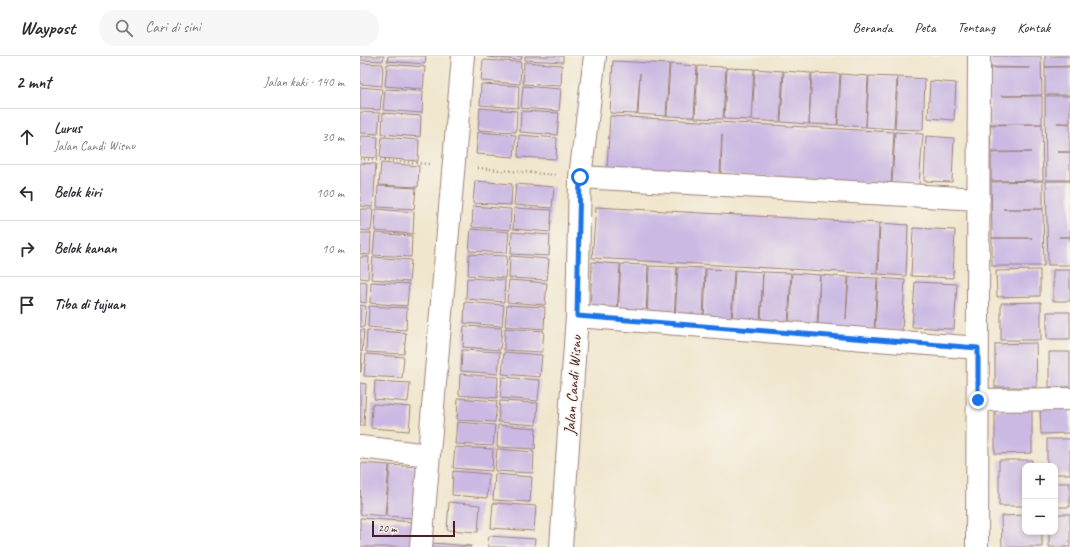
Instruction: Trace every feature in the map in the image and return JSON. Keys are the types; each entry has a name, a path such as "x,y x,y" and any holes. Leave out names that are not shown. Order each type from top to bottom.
{"street":[{"path":"421,547 463,56"},
{"name":"Jalan Candi Wisnu","path":"561,547 577,316 580,177 595,56"},
{"path":"977,547 979,56"},
{"path":"580,177 979,199"},
{"path":"577,316 978,348"},
{"path":"978,400 1070,399"},
{"path":"360,447 429,454"}],"building":[{"path":"360,56 384,56 383,61 360,60"},
{"path":"388,56 426,56 425,64 387,61"},
{"path":"487,56 522,56 521,60"},
{"path":"525,56 563,56 563,62 525,60"},
{"path":"990,56 1041,56 1042,95 1001,96 1042,96 1042,124 990,124 990,68 1030,68 990,67"},
{"path":"1045,56 1070,56 1070,66 1045,67"},
{"path":"483,60 521,62 520,84 481,81"},
{"path":"613,61 669,64 666,116 638,114 640,73 637,114 610,113"},
{"path":"524,62 562,65 561,86 523,84"},
{"path":"360,63 383,64 382,86 360,84"},
{"path":"387,64 425,67 423,89 385,86"},
{"path":"670,64 697,66 694,117 667,116"},
{"path":"698,66 726,67 723,119 695,118"},
{"path":"1045,67 1070,67 1070,95 1045,95"},
{"path":"727,68 754,69 751,120 724,119"},
{"path":"755,69 783,71 780,122 752,120"},
{"path":"784,71 811,73 809,124 781,122"},
{"path":"812,73 840,74 837,125 809,124"},
{"path":"841,74 868,76 866,127 838,125"},
{"path":"869,76 897,77 894,129 866,127"},
{"path":"898,77 925,79 923,130 895,129"},
{"path":"930,81 956,83 954,120 928,118"},
{"path":"481,84 519,86 518,108 480,105"},
{"path":"523,86 561,89 559,111 521,108"},
{"path":"360,87 382,89 380,110 360,109"},
{"path":"385,89 423,91 422,113 383,110"},
{"path":"1045,96 1070,96 1070,123 1057,123 1070,124 1070,180 1046,180"},
{"path":"480,108 517,111 516,132 478,130"},
{"path":"521,111 559,113 557,135 520,132"},
{"path":"360,112 380,113 378,134 360,133"},
{"path":"383,113 421,116 420,137 382,134"},
{"path":"610,116 894,132 891,184 721,174 722,134 720,174 607,168"},
{"path":"1042,124 1043,180 991,181 991,153 1031,152 991,152 990,125"},
{"path":"478,132 516,135 514,157 476,154"},
{"path":"895,132 923,134 919,185 892,184"},
{"path":"519,135 557,138 556,159 518,157"},
{"path":"360,136 378,137 377,158 360,157"},
{"path":"926,136 954,138 952,182 924,181"},
{"path":"382,137 419,140 418,161 380,158"},
{"path":"360,163 376,164 373,207 360,206"},
{"path":"381,163 419,166 418,187 379,185"},
{"path":"475,181 512,184 511,205 473,203"},
{"path":"1043,181 1044,266 992,266 991,182"},
{"path":"1046,181 1070,181 1070,265 1048,265"},
{"path":"516,184 554,187 552,208 514,205"},
{"path":"378,186 416,188 414,209 377,207"},
{"path":"473,206 511,209 510,230 472,227"},
{"path":"596,207 879,223 877,274 592,258"},
{"path":"514,208 552,210 550,232 513,229"},
{"path":"360,209 373,209 371,231 360,230"},
{"path":"376,209 414,212 413,234 375,231"},
{"path":"880,223 908,225 906,276 878,274"},
{"path":"913,228 955,230 953,278 911,276"},
{"path":"471,229 509,232 507,253 469,251"},
{"path":"512,232 550,235 549,256 511,254"},
{"path":"360,233 371,233 370,255 360,254"},
{"path":"375,233 412,236 411,257 373,255"},
{"path":"469,254 507,256 505,278 468,275"},
{"path":"510,256 549,259 547,280 509,278"},
{"path":"360,257 369,257 368,279 360,278"},
{"path":"373,257 411,260 409,282 371,279"},
{"path":"592,262 620,264 617,315 590,313"},
{"path":"621,264 648,265 646,317 618,315"},
{"path":"649,266 677,267 674,318 647,317"},
{"path":"678,267 705,268 703,320 675,318"},
{"path":"706,269 734,270 731,321 704,320"},
{"path":"735,270 763,272 760,323 732,322"},
{"path":"1040,270 1040,296 997,297 996,271"},
{"path":"1053,270 1070,270 1070,301 1053,301"},
{"path":"763,272 791,273 788,324 761,323"},
{"path":"792,273 820,275 817,326 789,325"},
{"path":"820,275 848,277 846,319 849,277 877,278 874,329 818,326"},
{"path":"467,278 505,280 504,302 466,299"},
{"path":"878,278 905,280 902,331 875,329"},
{"path":"509,280 547,283 545,305 507,302"},
{"path":"360,281 367,282 366,303 360,302"},
{"path":"371,282 409,284 407,306 370,303"},
{"path":"915,282 957,284 954,329 912,327"},
{"path":"465,302 504,305 502,326 464,323"},
{"path":"1041,302 1041,340 1001,340 1001,303"},
{"path":"360,305 366,306 364,327 360,327"},
{"path":"507,305 545,307 544,329 505,326"},
{"path":"369,306 407,308 406,330 368,327"},
{"path":"1047,312 1070,312 1070,339 1047,339"},
{"path":"464,326 502,328 500,350 463,347"},
{"path":"505,328 544,331 542,352 504,350"},
{"path":"360,330 364,330 362,352 360,351"},
{"path":"367,330 406,333 404,354 366,352"},
{"path":"1036,343 1037,387 995,387 995,344"},
{"path":"462,350 500,352 498,374 461,371"},
{"path":"504,352 542,355 540,377 502,374"},
{"path":"1049,352 1070,352 1070,387 1049,387"},
{"path":"360,354 362,354 361,372 360,372"},
{"path":"366,354 404,357 402,378 364,376"},
{"path":"460,374 498,377 497,398 459,395"},
{"path":"502,377 540,380 538,401 500,398"},
{"path":"375,381 410,383 408,402 374,399"},
{"path":"360,383 366,384 364,426 360,426"},
{"path":"458,398 497,401 495,422 457,420"},
{"path":"500,401 538,403 536,425 498,422"},
{"path":"372,404 411,407 409,431 371,428"},
{"path":"1070,405 1070,433 1041,434 1040,406"},
{"path":"1032,409 1032,453 995,454 995,410"},
{"path":"457,422 495,425 493,446 455,444"},
{"path":"498,425 536,428 535,449 497,447"},
{"path":"1047,439 1070,439 1070,474 1058,474 1058,463 1047,463"},
{"path":"455,447 493,449 492,471 453,468"},
{"path":"497,449 534,452 533,473 495,471"},
{"path":"999,460 1032,460 1032,463 1022,463 1022,506 999,506"},
{"path":"361,463 389,465 385,516 360,514"},
{"path":"390,465 418,467 414,518 386,516"},
{"path":"453,471 489,474 487,498 452,495"},
{"path":"495,474 532,477 530,502 493,500"},
{"path":"1058,483 1070,483 1070,507 1058,507"},
{"path":"449,502 480,505 478,532 447,530"},
{"path":"493,503 536,506 534,531 491,528"},
{"path":"1058,514 1070,514 1070,547 1049,547 1049,535 1058,535"},
{"path":"1022,515 1022,535 1042,535 1042,547 1002,547 1001,516"},
{"path":"360,518 413,522 412,547 360,547"},
{"path":"489,536 535,539 534,547 488,547"},
{"path":"431,543 471,546 471,547 431,547"}],"route":[{"path":"580,177 577,316 978,348 978,400"}]}
